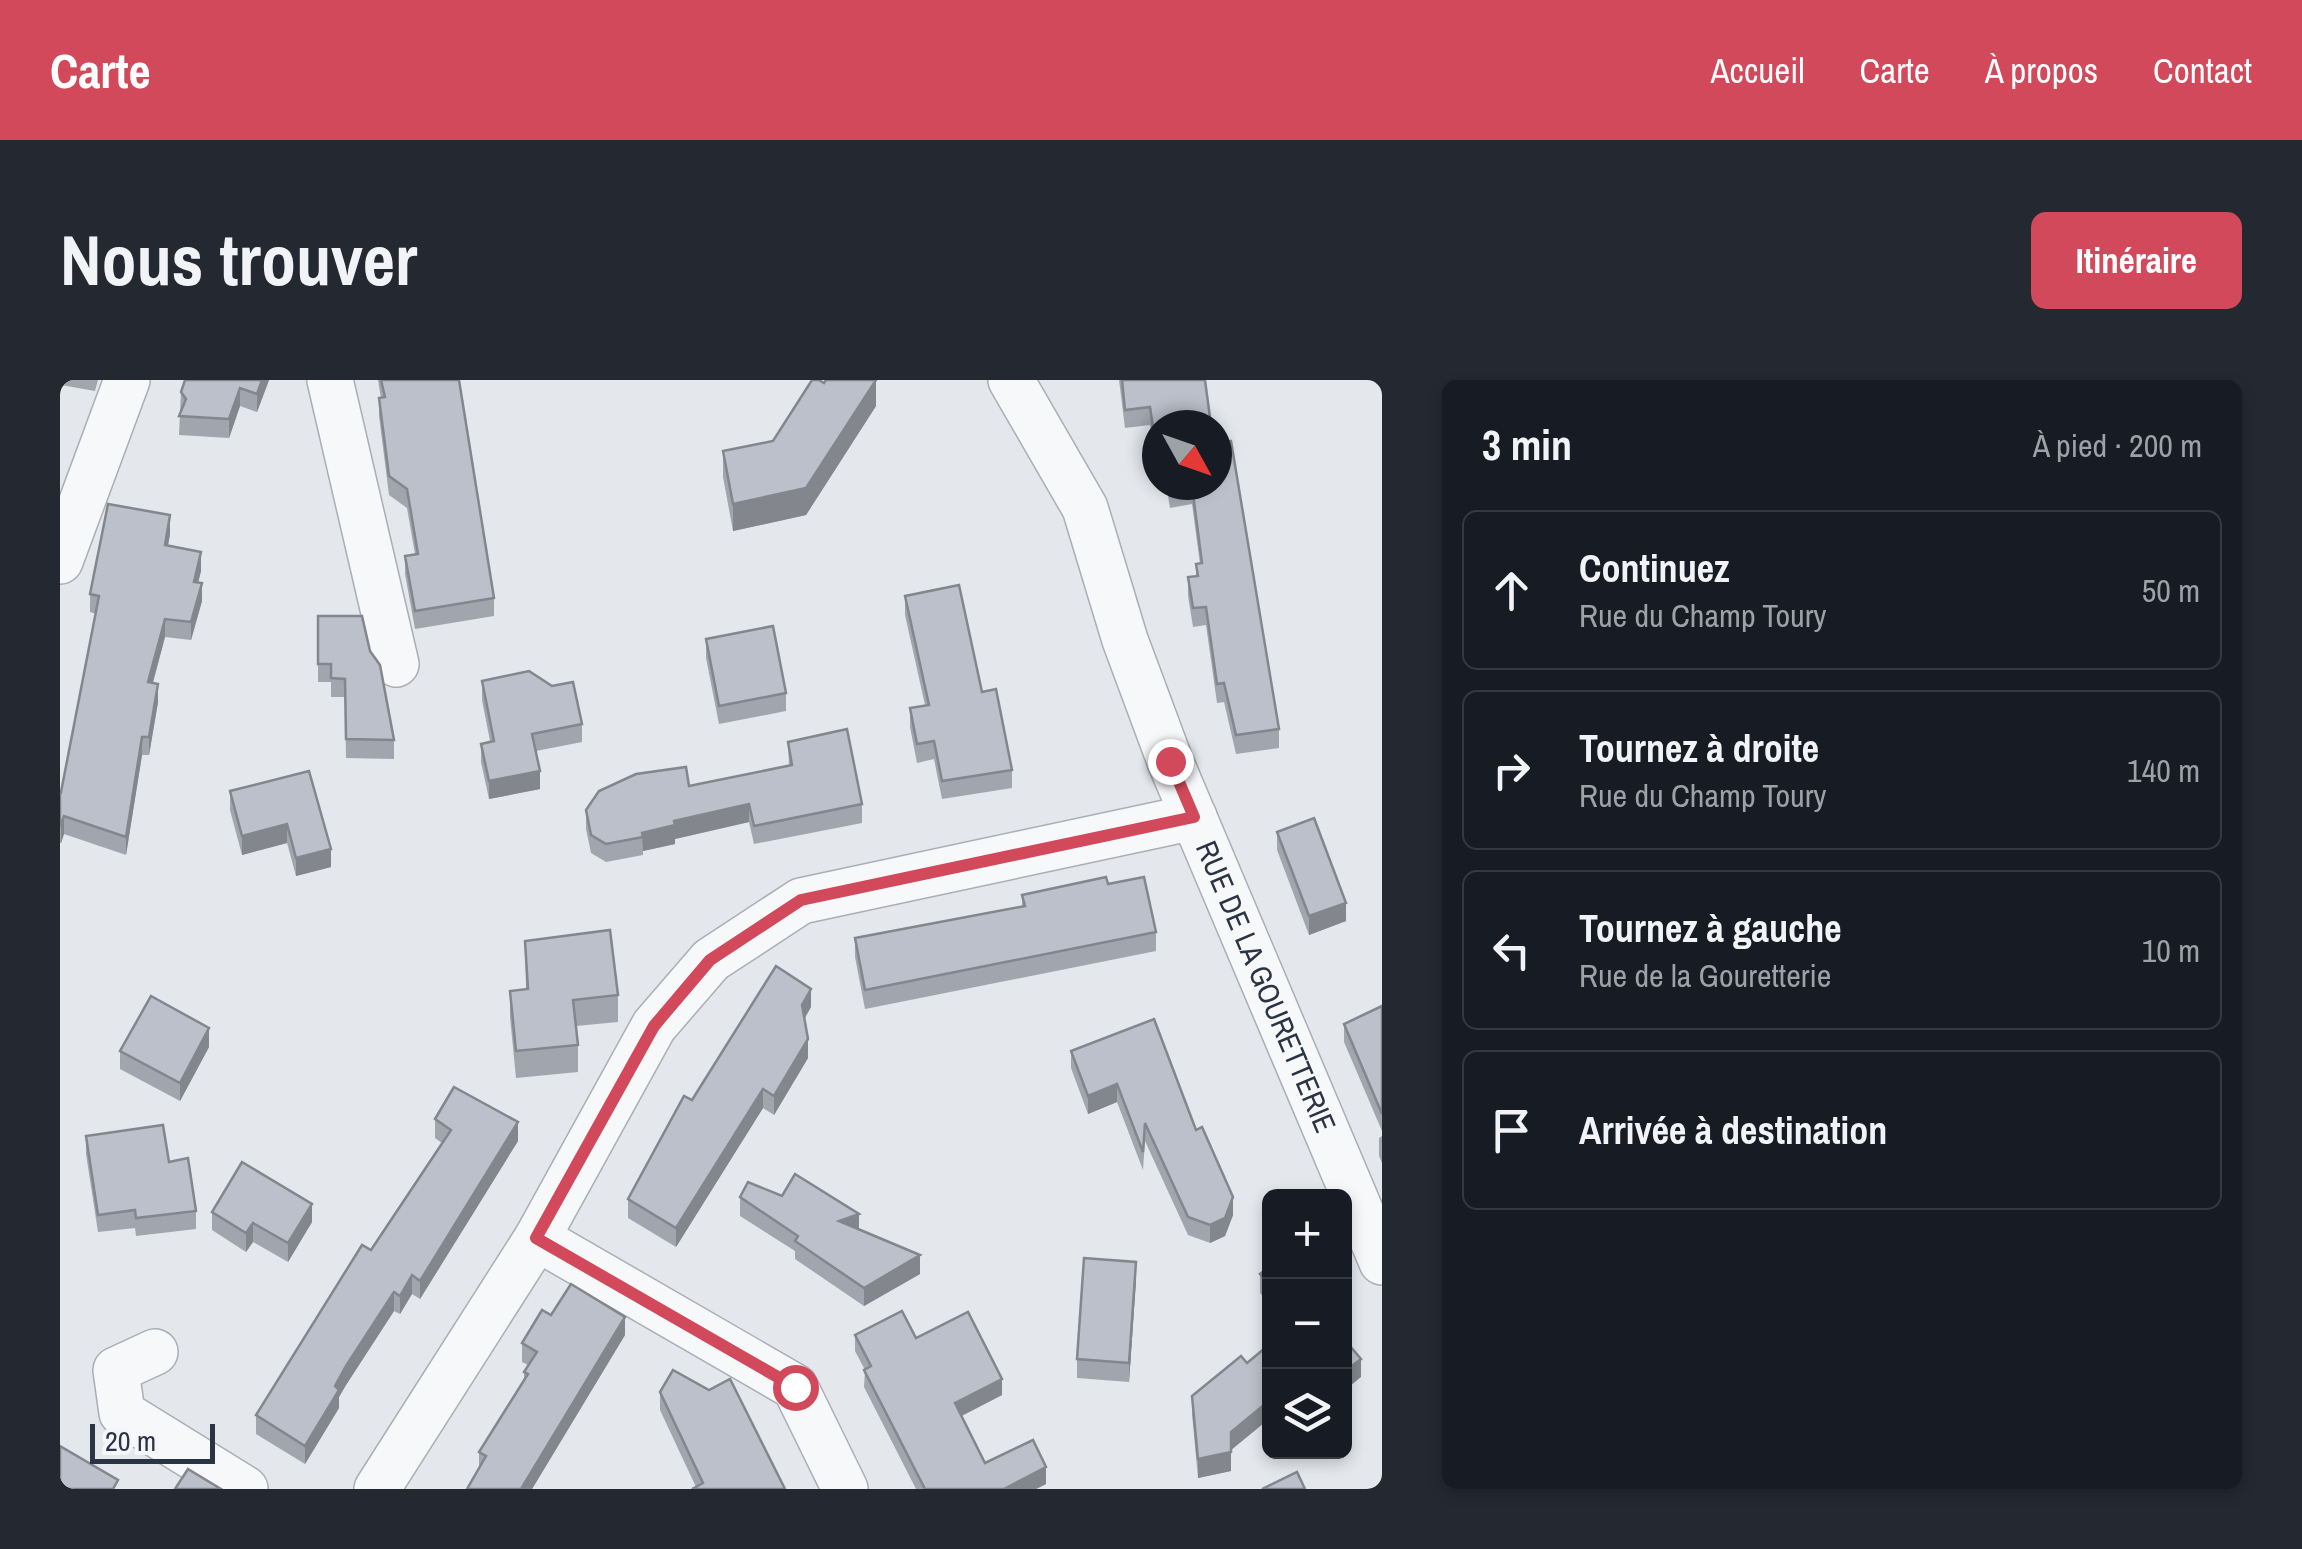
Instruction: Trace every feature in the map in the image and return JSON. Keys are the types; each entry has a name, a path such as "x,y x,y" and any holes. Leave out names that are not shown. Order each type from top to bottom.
{"street":[{"path":"60,561 127,380"},
{"path":"330,380 396,664"},
{"name":"RUE DE LA GOURETTERIE","path":"1011,380 1085,508 1125,640 1194,817 1382,1262"},
{"path":"377,1489 536,1238 654,1026 710,960 801,900 1194,817"},
{"path":"536,1238 795,1387 845,1489"},
{"path":"155,1352 116,1370 122,1413 245,1489"}],"building":[{"path":"185,380 262,380 257,394 240,388 229,419 179,416 186,399 181,392"},
{"path":"381,380 459,380 494,598 415,611 405,556 418,554 407,489 389,476 379,398 385,397"},
{"path":"812,380 876,380 806,488 733,504 723,451 773,441"},
{"path":"1122,380 1205,380 1209,410 1125,410"},
{"path":"1232,447 1279,729 1236,735 1224,683 1217,684 1206,607 1193,608 1188,577 1198,576 1196,564 1202,563 1194,500 1232,500"},
{"path":"108,504 170,515 165,545 201,552 194,582 202,583 191,622 165,619 148,682 158,684 149,737 142,737 126,837 64,816 60,825 60,791 99,596 90,594"},
{"path":"959,585 982,692 996,689 1012,770 942,781 934,741 917,744 910,708 929,705 905,596"},
{"path":"318,616 362,616 370,651 380,665 394,740 346,739 345,679 331,678 331,664 318,664"},
{"path":"773,626 786,693 719,706 706,639"},
{"path":"529,671 552,686 573,682 582,724 532,734 540,771 489,781 481,744 494,741 482,681"},
{"path":"847,729 862,804 754,826 749,804 674,821 675,825 642,833 643,837 606,844 591,835 586,810 599,791 636,774 686,767 689,786 792,765 788,742"},
{"path":"309,771 331,849 296,858 287,824 242,836 230,791"},
{"path":"1314,818 1346,903 1309,916 1277,832"},
{"path":"1106,877 1108,884 1144,877 1156,932 865,990 855,938 1025,906 1022,895"},
{"path":"610,930 618,995 573,1000 578,1045 516,1051 510,991 528,989 525,941"},
{"path":"776,966 811,989 802,1005 808,1039 774,1096 763,1089 676,1228 628,1199 684,1096 692,1100"},
{"path":"151,996 209,1028 180,1083 120,1051"},
{"path":"1382,1006 1382,1114 1344,1024"},
{"path":"1154,1019 1196,1130 1202,1127 1233,1197 1225,1218 1210,1225 1188,1217 1145,1123 1143,1152 1117,1084 1088,1096 1071,1051"},
{"path":"454,1087 518,1122 420,1281 412,1275 400,1296 394,1292 346,1366 335,1386 339,1390 305,1446 256,1415 362,1245 371,1250 451,1130 435,1119"},
{"path":"163,1125 169,1162 188,1158 196,1211 136,1218 135,1210 98,1215 86,1136"},
{"path":"242,1162 312,1204 288,1243 253,1223 246,1233 212,1212"},
{"path":"795,1174 859,1214 839,1221 920,1255 864,1288 740,1197 748,1182 782,1196"},
{"path":"1084,1258 1136,1262 1129,1363 1077,1359"},
{"path":"571,1284 625,1317 521,1489 467,1489 486,1456 479,1452 528,1374 524,1372 537,1352 522,1343 542,1310 551,1315"},
{"path":"902,1311 916,1338 968,1312 1002,1379 955,1403 985,1463 1033,1440 1046,1467 1004,1489 925,1489 864,1370 871,1366 855,1335"},
{"path":"1352,1348 1361,1359 1352,1366"},
{"path":"1262,1351 1262,1407 1231,1432 1231,1452 1198,1459 1192,1396 1241,1356 1247,1363"},
{"path":"673,1370 709,1390 730,1379 785,1489 692,1489 703,1483 660,1392"},
{"path":"60,1446 118,1480 113,1489 60,1489"},
{"path":"188,1469 221,1489 175,1489"},
{"path":"1297,1472 1305,1489 1262,1489"}],"route":[{"path":"795,1387 536,1238 654,1026 710,960 801,900 1194,817 1170,761"}]}
